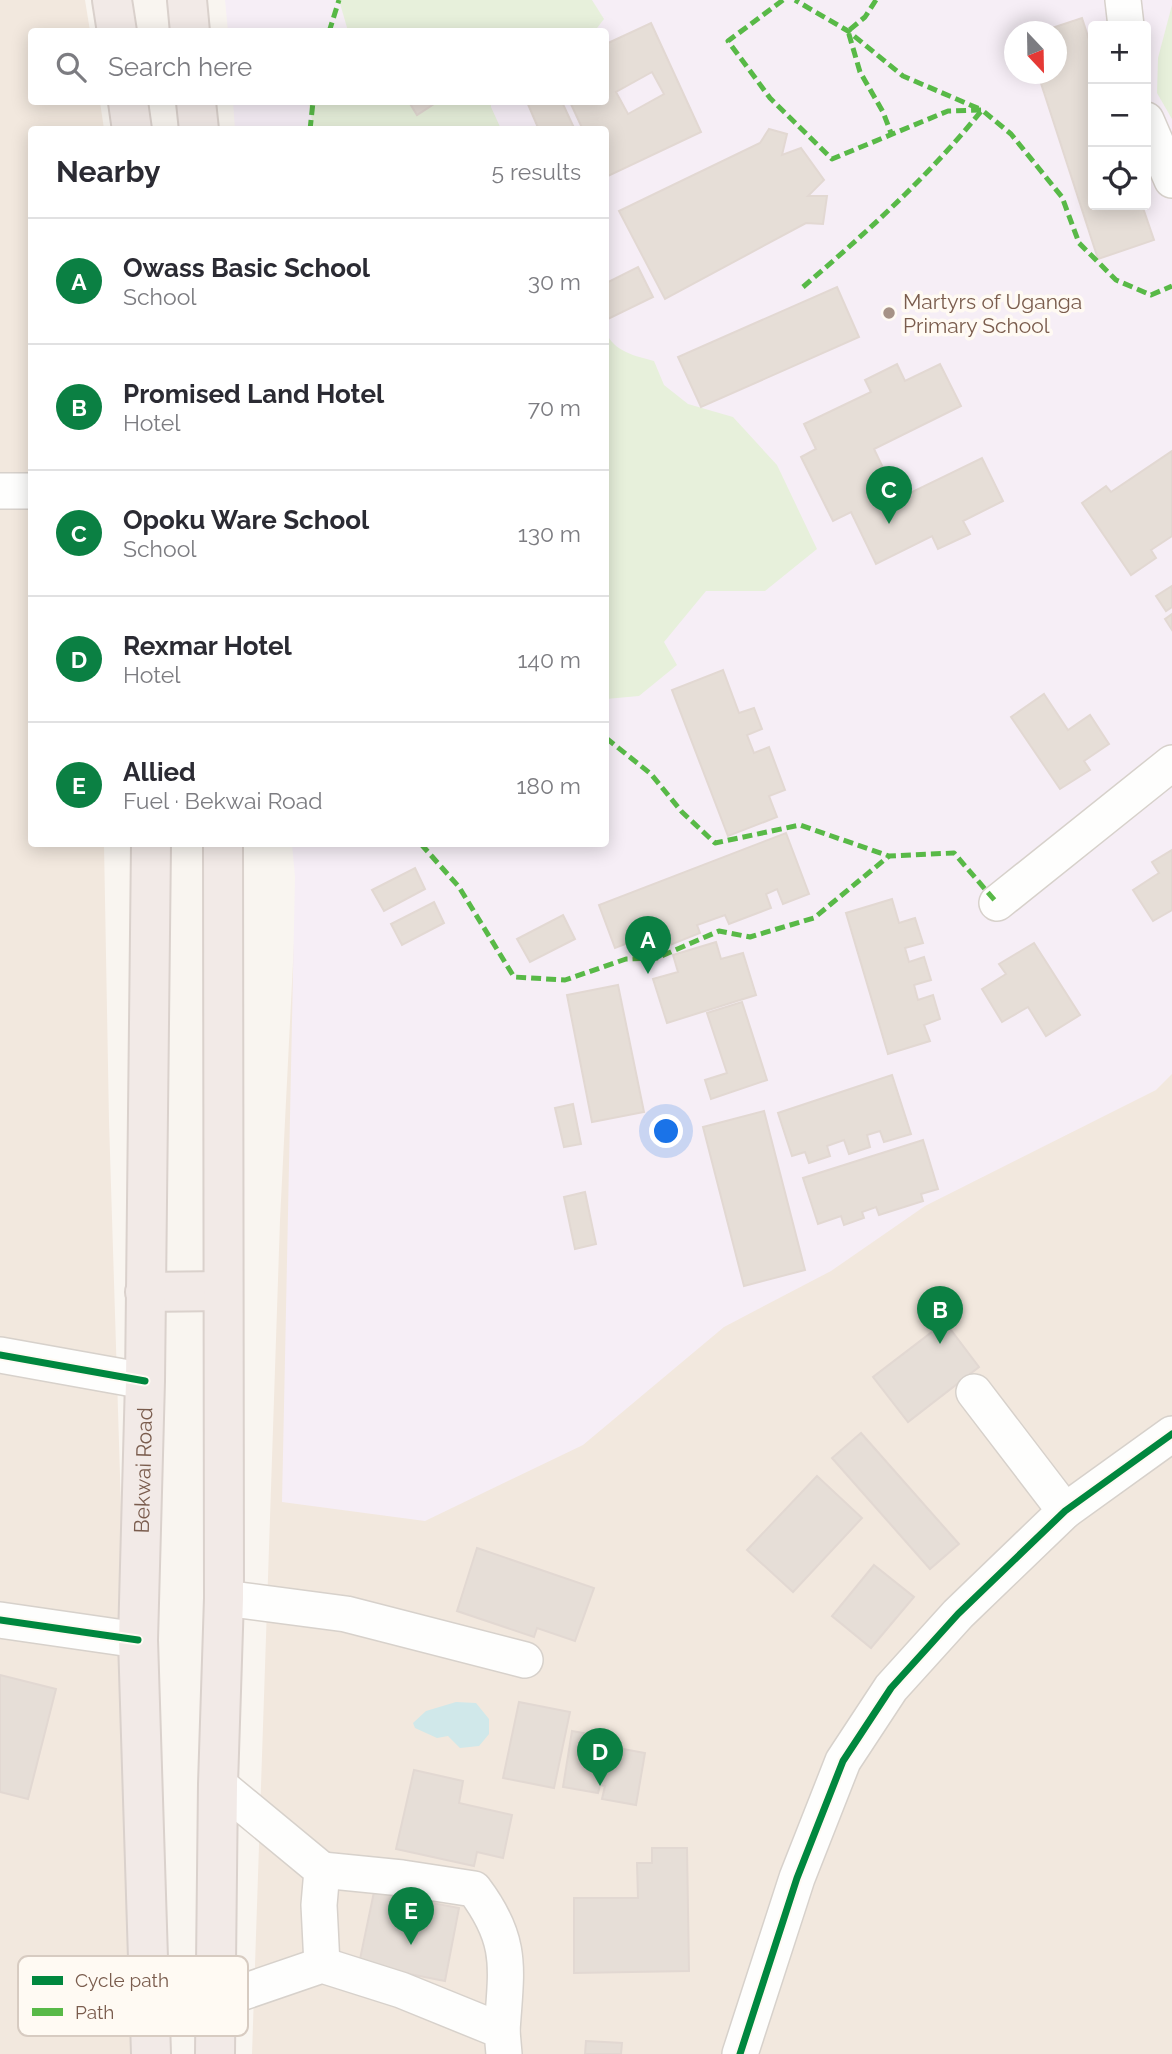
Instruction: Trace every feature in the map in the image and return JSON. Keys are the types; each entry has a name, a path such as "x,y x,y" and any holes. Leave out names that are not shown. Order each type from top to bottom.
{"highway":[{"path":"112,0 116,28"},
{"path":"187,0 190,28"},
{"path":"128,105 131,126"},
{"path":"196,105 199,126"},
{"name":"Bekwai Road","path":"147,1956 138,1640 145,1381 151,847"},
{"path":"217,1956 218,1784 224,1598 223,847"},
{"path":"145,1292 223,1291"},
{"name":"Bekwai Road","path":"149,2036 150,2054"},
{"path":"215,2054 216,2036"}],"street":[{"path":"1123,0 1125,21"},
{"path":"1151,132 1172,180"},
{"path":"0,491 28,491"},
{"path":"997,903 1172,763"},
{"path":"0,1355 145,1381"},
{"path":"974,1392 1065,1511"},
{"path":"740,2054 797,1878 844,1761 891,1688 958,1614 1065,1511 1172,1434"},
{"path":"224,1598 346,1614 525,1660"},
{"path":"0,1620 138,1640"},
{"path":"218,1784 322,1870 474,1889 494,1916 507,1959 503,2043 401,1990 322,1965 248,1990"},
{"path":"322,1870 319,1905 322,1965"}],"shaded area":[{"path":"0,0 85,0 90,28 28,28 28,105 100,105 104,126 28,126 28,847 104,847 109,1121 135,1956 18,1956 18,2036 137,2036 138,2054 0,2054"},
{"path":"225,0 1172,0 1172,1074 1156,1090 925,1206 831,1271 724,1327 583,1445 425,1521 282,1502 295,877 292,847 609,847 609,126 235,126 233,105 609,105 609,28 228,28"},
{"path":"1172,0 1172,2054 252,2054 280,1220 299,847 609,847 609,126 606,126 606,105 609,105 609,32"}],"green space":[{"path":"339,0 592,0 604,19 597,28 347,28"},
{"path":"1172,5 1172,119 1157,93 1158,58"},
{"path":"309,105 491,105 500,126 313,126"},
{"path":"609,338 632,355 654,361 664,385 688,404 733,417 777,465 817,549 765,591 706,591 664,642 677,665 639,696 609,699"}],"water":[{"path":"456,1702 476,1703 489,1719 489,1734 479,1746 460,1748 448,1736 437,1738 415,1728 413,1723 426,1711"}],"building":[{"path":"1082,18 1088,37 1088,210 1144,210 1154,240 1098,259 1041,84 1067,84 1067,23"},
{"path":"651,23 701,132 609,176 609,126 581,126 571,105 609,105 609,43","holes":["652,72 664,94 628,114 616,92"]},
{"path":"411,105 432,105 417,115"},
{"path":"528,105 563,105 573,126 537,126"},
{"path":"769,129 787,134 782,155 801,148 824,180 808,196 827,196 823,224 806,223 665,299 619,211 760,143"},
{"path":"638,267 653,297 609,319 609,282"},
{"path":"837,287 859,337 701,407 678,357"},
{"path":"897,364 905,381 940,364 961,406 874,449 898,499 982,458 1003,501 963,521 970,534 938,549 932,536 876,564 851,512 833,521 801,457 816,449 804,424 871,392 865,380"},
{"path":"1172,451 1172,536 1151,550 1156,558 1131,575 1082,503 1106,486 1111,492"},
{"path":"1172,586 1172,607 1166,611 1156,596"},
{"path":"1172,614 1172,630 1165,619"},
{"path":"723,670 739,713 754,708 762,729 747,735 754,753 769,747 785,790 769,796 777,817 728,836 672,690"},
{"path":"1044,694 1068,730 1090,715 1109,744 1084,761 1090,770 1060,789 1011,717"},
{"path":"786,833 809,894 783,904 777,889 766,894 771,908 729,924 725,915 697,925 700,933 660,949 654,933 615,948 599,905"},
{"path":"1172,850 1172,910 1153,921 1133,890 1159,873 1152,862"},
{"path":"415,868 425,889 384,911 372,890"},
{"path":"892,899 899,923 915,918 923,943 905,948 909,962 924,957 931,980 914,985 918,1000 933,995 940,1019 924,1025 930,1041 888,1054 846,913"},
{"path":"434,902 444,923 402,945 391,924"},
{"path":"563,915 575,939 530,962 517,939"},
{"path":"716,942 721,959 743,953 756,995 667,1023 653,979 678,972 673,955"},
{"path":"1034,943 1080,1015 1046,1036 1028,1007 1002,1022 982,989 1006,974 999,964"},
{"path":"618,985 644,1112 592,1122 567,995"},
{"path":"742,1002 767,1080 711,1099 705,1080 727,1073 707,1013"},
{"path":"892,1075 911,1134 884,1142 880,1131 867,1135 870,1147 849,1154 844,1140 827,1146 830,1156 809,1163 805,1152 792,1156 778,1113"},
{"path":"573,1104 581,1144 564,1147 555,1108"},
{"path":"764,1111 805,1270 744,1286 703,1127"},
{"path":"923,1140 938,1189 921,1194 923,1201 879,1215 876,1207 862,1212 864,1218 844,1225 841,1216 818,1224 803,1178"},
{"path":"585,1192 596,1244 575,1249 564,1197"},
{"path":"945,1322 979,1367 908,1422 873,1377"},
{"path":"861,1433 959,1544 930,1569 832,1458"},
{"path":"817,1476 862,1518 793,1592 747,1550"},
{"path":"477,1548 594,1588 575,1641 537,1628 534,1637 457,1611"},
{"path":"874,1565 914,1597 871,1648 832,1616"},
{"path":"0,1675 56,1689 28,1799 0,1792"},
{"path":"519,1702 570,1712 554,1788 503,1778"},
{"path":"572,1731 607,1737 602,1769 608,1770 612,1747 645,1753 636,1805 602,1799 605,1786 600,1785 598,1793 563,1787"},
{"path":"414,1770 463,1781 459,1803 512,1815 503,1858 477,1852 474,1866 396,1849"},
{"path":"652,1848 687,1848 689,1971 574,1973 574,1898 638,1898 637,1863 652,1863"},
{"path":"374,1892 459,1908 445,1981 359,1964"},
{"path":"586,2041 622,2043 621,2054 585,2054"}],"marked path":[{"path":"330,28 339,0"},
{"path":"783,0 728,41 770,98 832,159 948,111 982,110 903,76 848,31 795,0"},
{"path":"876,0 865,17 848,31 860,72 883,112 891,133"},
{"path":"310,126 313,105"},
{"path":"803,287 897,203 941,158 982,110 1011,134 1062,197 1079,243 1116,280 1151,295 1172,286"},
{"path":"609,740 651,774 682,812 715,843 800,825 889,856 954,853 997,903"},
{"path":"424,847 459,887 514,977 565,980 626,959 657,958 719,931 750,937 814,918 889,856"}],"cycle path":[{"path":"0,1355 145,1381"},
{"path":"740,2054 797,1878 843,1761 891,1688 958,1614 1065,1511 1172,1434"},
{"path":"0,1620 138,1640"}],"place":[{"name":"Martyrs of Uganga Primary School","path":"889,313"},
{"name":"Opoku Ware School","path":"889,524"},
{"name":"Owass Basic School","path":"648,974"},
{"name":"Promised Land Hotel","path":"940,1344"},
{"name":"Rexmar Hotel","path":"600,1786"},
{"name":"Allied","path":"411,1945"}]}
